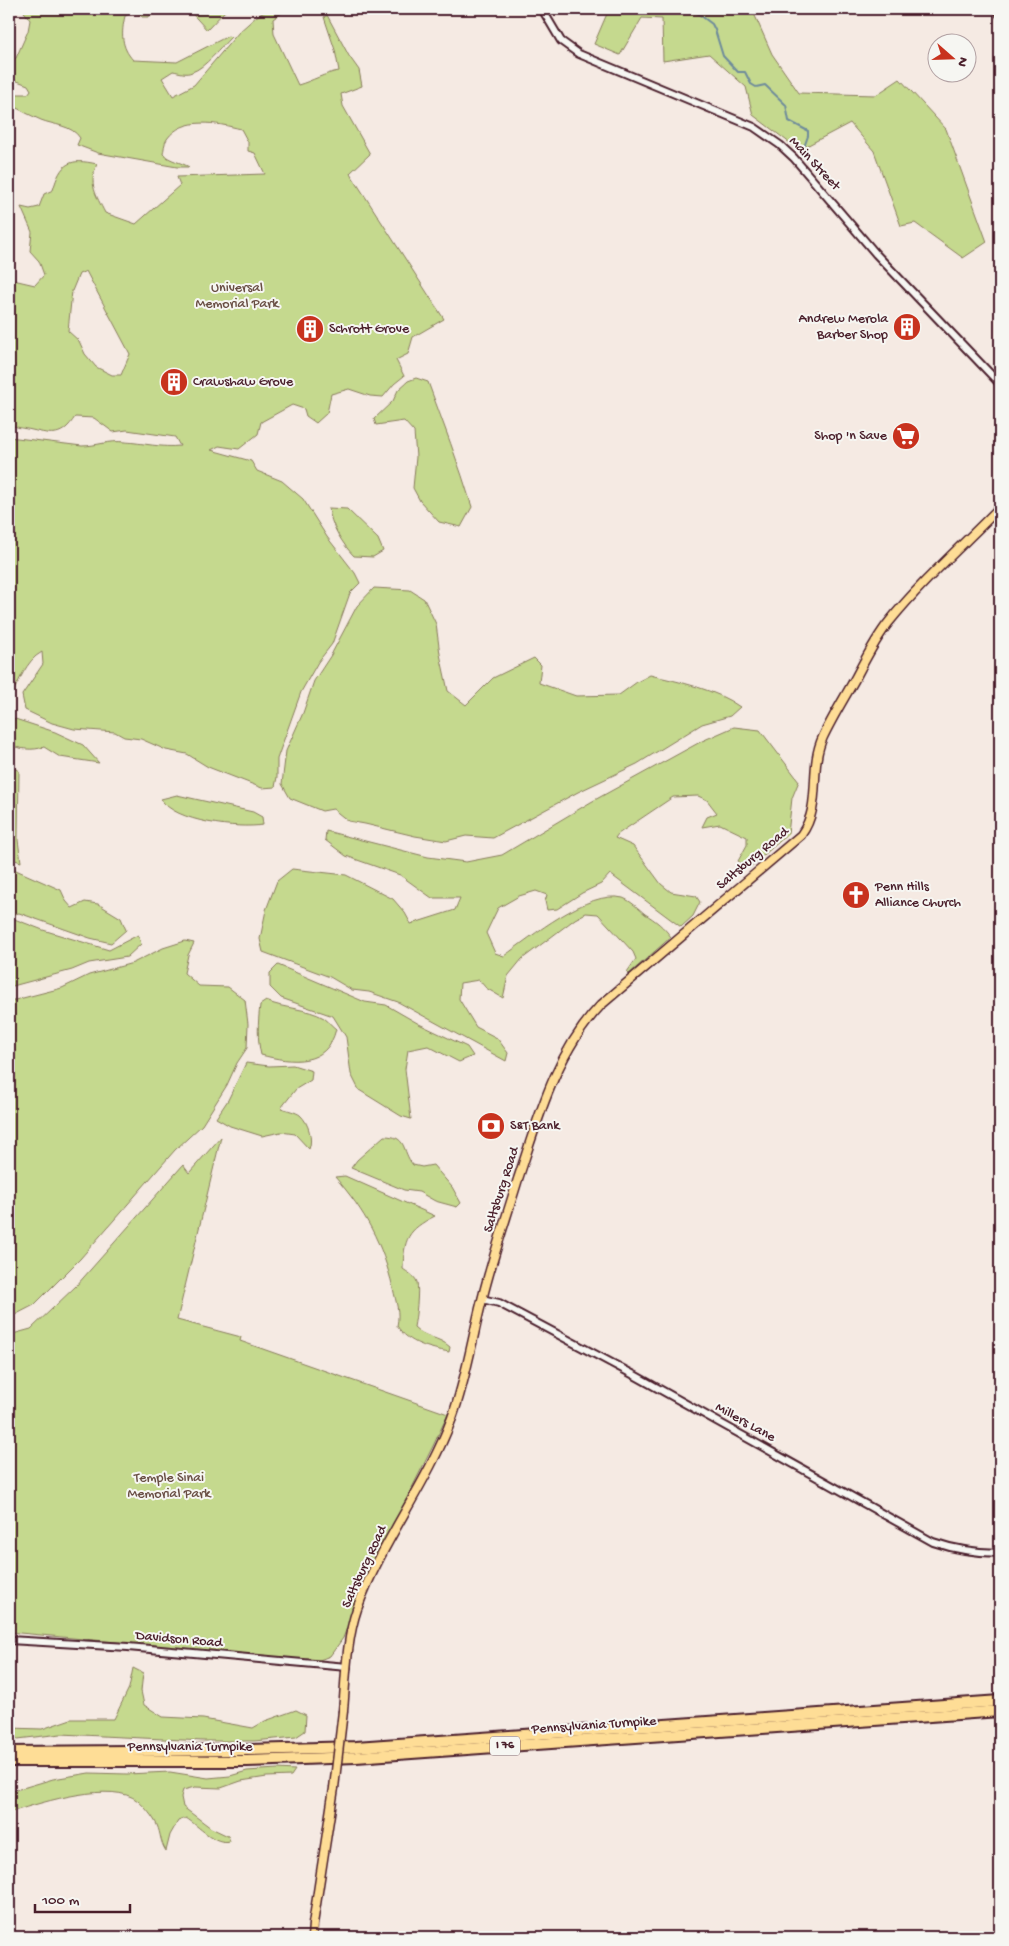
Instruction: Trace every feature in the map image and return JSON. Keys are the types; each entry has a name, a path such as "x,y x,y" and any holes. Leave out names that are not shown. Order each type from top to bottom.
{"highway":[{"name":"Pennsylvania Turnpike","path":"9,1752 356,1747 1000,1701"},
{"name":"Pennsylvania Turnpike","path":"9,1762 247,1761 356,1757 1000,1711"}],"main road":[{"path":"998,9 1000,14"},
{"name":"Saltsburg Road","path":"312,1937 334,1788 346,1667 352,1628 367,1586 437,1452 452,1418 462,1386 482,1299 503,1227 537,1124 560,1065 579,1031 601,1005 801,835 809,822 814,805 814,767 818,748 880,635 902,607 1000,507"}],"street":[{"name":"Main Street","path":"542,9 561,41 579,54 754,127 780,145 794,158 876,254 1000,384"},
{"name":"Millers Lane","path":"482,1299 499,1303 628,1372 933,1542 952,1549 975,1553 1000,1553"},
{"name":"Davidson Road","path":"9,1640 128,1647 346,1667"}],"green space":[{"name":"Universal Memorial Park","path":"22,9 153,9 155,13 148,17 142,17 138,12 125,16 123,40 126,50 133,60 177,62 228,36 231,37 197,70 190,73 173,71 162,78 173,96 194,85 239,32 257,16 270,9 284,9 283,12 273,19 274,34 298,85 339,71 335,50 324,17 327,15 349,56 359,70 362,86 341,94 343,106 370,154 350,173 444,319 413,337 408,354 396,360 404,376 383,397 370,396 349,389 331,394 327,413 316,423 306,416 304,409 292,405 261,422 258,434 239,449 219,446 211,450 251,461 257,471 282,481 303,499 360,583 350,593 332,644 318,662 301,692 277,759 275,787 262,788 208,767 187,754 166,750 141,739 124,737 115,732 74,729 52,723 25,710 22,695 43,664 42,652 31,661 9,697 9,437 82,446 119,442 180,446 175,437 127,430 113,432 94,418 75,417 66,428 56,433 46,433 9,424 9,279 35,285 44,275 39,261 30,251 32,232 21,207 30,209 39,207 44,194 53,190 59,173 68,164 73,162 97,164 94,171 93,184 105,213 136,224 180,185 177,177 265,174 255,153 248,151 248,142 241,129 211,123 191,124 182,127 174,132 166,141 163,154 189,167 177,167 98,153 77,145 80,138 72,130 41,120 13,106 9,103 11,94 28,94 31,90 28,85 9,78 9,62 16,58 28,31 30,20","holes":["86,271 130,354 121,375 112,375 96,367 85,354 79,341 68,331 72,291 79,274"]},
{"path":"188,9 230,9 226,10 207,30"},
{"path":"609,9 752,9 772,54 799,93 876,95 900,79 946,129 987,242 963,258 915,223 901,226 874,151 850,123 799,150 753,115 746,87 709,54 663,61 662,19 642,18 620,55 594,44"},
{"path":"416,378 428,382 472,507 461,527 439,522 420,501 413,488 416,457 414,432 404,421 376,425 374,419 393,401 398,390 408,381"},
{"path":"329,508 347,509 378,539 383,551 373,557 354,556 338,534"},
{"path":"374,588 410,590 424,599 436,624 448,691 466,705 493,678 534,658 541,665 539,683 576,696 619,695 650,675 685,683 720,695 740,707 730,716 702,724 637,764 578,792 493,838 466,836 446,841 348,821 333,809 322,811 290,798 282,784 286,751 303,713 314,681 331,655 357,606"},
{"path":"9,717 55,732 83,745 99,763 60,757 44,747 27,749 9,745"},
{"path":"734,727 760,730 799,781 792,798 788,834 749,868 738,861 747,845 747,837 720,824 702,827 707,817 717,813 707,800 698,796 673,797 618,834 615,838 633,846 661,884 671,892 696,896 700,902 693,916 681,927 610,874 601,884 582,893 557,909 547,910 545,901 547,895 536,891 519,896 498,908 486,933 495,953 504,956 560,916 577,907 609,897 623,898 629,901 659,924 671,937 629,974 627,972 636,959 633,952 598,914 586,913 575,919 522,959 508,976 503,998 486,988 479,980 460,983 459,999 476,1027 497,1038 508,1053 506,1061 398,1002 369,992 352,990 330,977 263,952 260,939 266,910 277,881 292,869 346,875 393,899 405,913 411,924 455,910 460,898 432,898 400,875 346,856 325,840 326,831 428,857 466,862 502,855 591,802 702,741"},
{"path":"9,765 19,771 18,840 21,862 9,858"},
{"path":"177,795 253,812 262,817 263,825 239,826 208,822 179,813 168,807 161,799"},
{"path":"9,867 61,890 72,908 85,902 98,904 121,918 126,930 111,943 90,938 19,913 9,915"},
{"path":"9,917 43,930 109,950 138,935 141,944 127,957 89,963 72,970 9,987"},
{"path":"185,941 194,943 188,955 184,973 199,986 228,987 245,1000 248,1024 247,1048 202,1125 175,1150 80,1259 34,1305 9,1318 9,1000 62,988 89,975 133,963 163,948"},
{"path":"278,965 365,1002 386,1005 419,1024 467,1047 473,1056 459,1062 428,1046 408,1050 405,1069 411,1119 401,1116 359,1090 351,1074 346,1037 333,1016 281,998 270,987 270,973"},
{"path":"266,1001 310,1012 324,1018 336,1029 325,1050 316,1056 296,1060 285,1060 261,1055 258,1036 259,1012 260,1005"},
{"path":"246,1063 269,1066 293,1065 312,1071 311,1080 296,1089 281,1108 300,1115 306,1122 311,1141 309,1149 295,1134 281,1132 262,1136 230,1126 216,1118 228,1100"},
{"path":"384,1136 397,1138 401,1141 413,1165 422,1167 433,1165 452,1187 461,1203 457,1207 435,1201 419,1192 404,1190 351,1168 357,1160"},
{"name":"Temple Sinai Memorial Park","path":"221,1137 177,1320 241,1337 240,1341 448,1414 366,1579 343,1638 330,1656 317,1661 9,1632 9,1335 31,1329 76,1286 183,1165 189,1173"},
{"path":"345,1176 435,1216 418,1226 409,1236 404,1250 403,1269 413,1276 418,1286 414,1327 423,1334 446,1343 450,1347 449,1352 427,1347 413,1341 397,1326 397,1307 384,1257 372,1229 356,1203 335,1177"},
{"path":"133,1668 143,1673 141,1691 144,1705 163,1717 203,1719 253,1728 265,1721 296,1710 306,1715 305,1731 296,1737 254,1741 204,1741 61,1734 9,1740 9,1728 42,1729 71,1719 114,1719 129,1688"},
{"path":"295,1770 291,1776 241,1781 221,1788 195,1787 183,1790 181,1797 183,1807 211,1828 228,1836 230,1841 212,1838 186,1818 178,1821 170,1835 166,1851 154,1819 138,1801 127,1795 112,1792 78,1795 59,1798 14,1811 9,1810 9,1792 53,1779 89,1773 170,1772 208,1778 230,1776 247,1771"}],"waterway":[{"path":"692,9 712,24 723,56 738,72 745,72 751,84 756,87 765,85 786,105 789,121 808,131 803,150"}],"place":[{"name":"Andrew Merola Barber Shop","path":"907,327"},
{"name":"Schrott Grove","path":"310,329"},
{"name":"Crawshaw Grove","path":"174,382"},
{"name":"Shop 'n Save","path":"906,436"},
{"name":"Penn Hills Alliance Church","path":"856,895"},
{"name":"S&T Bank","path":"491,1126"}]}
